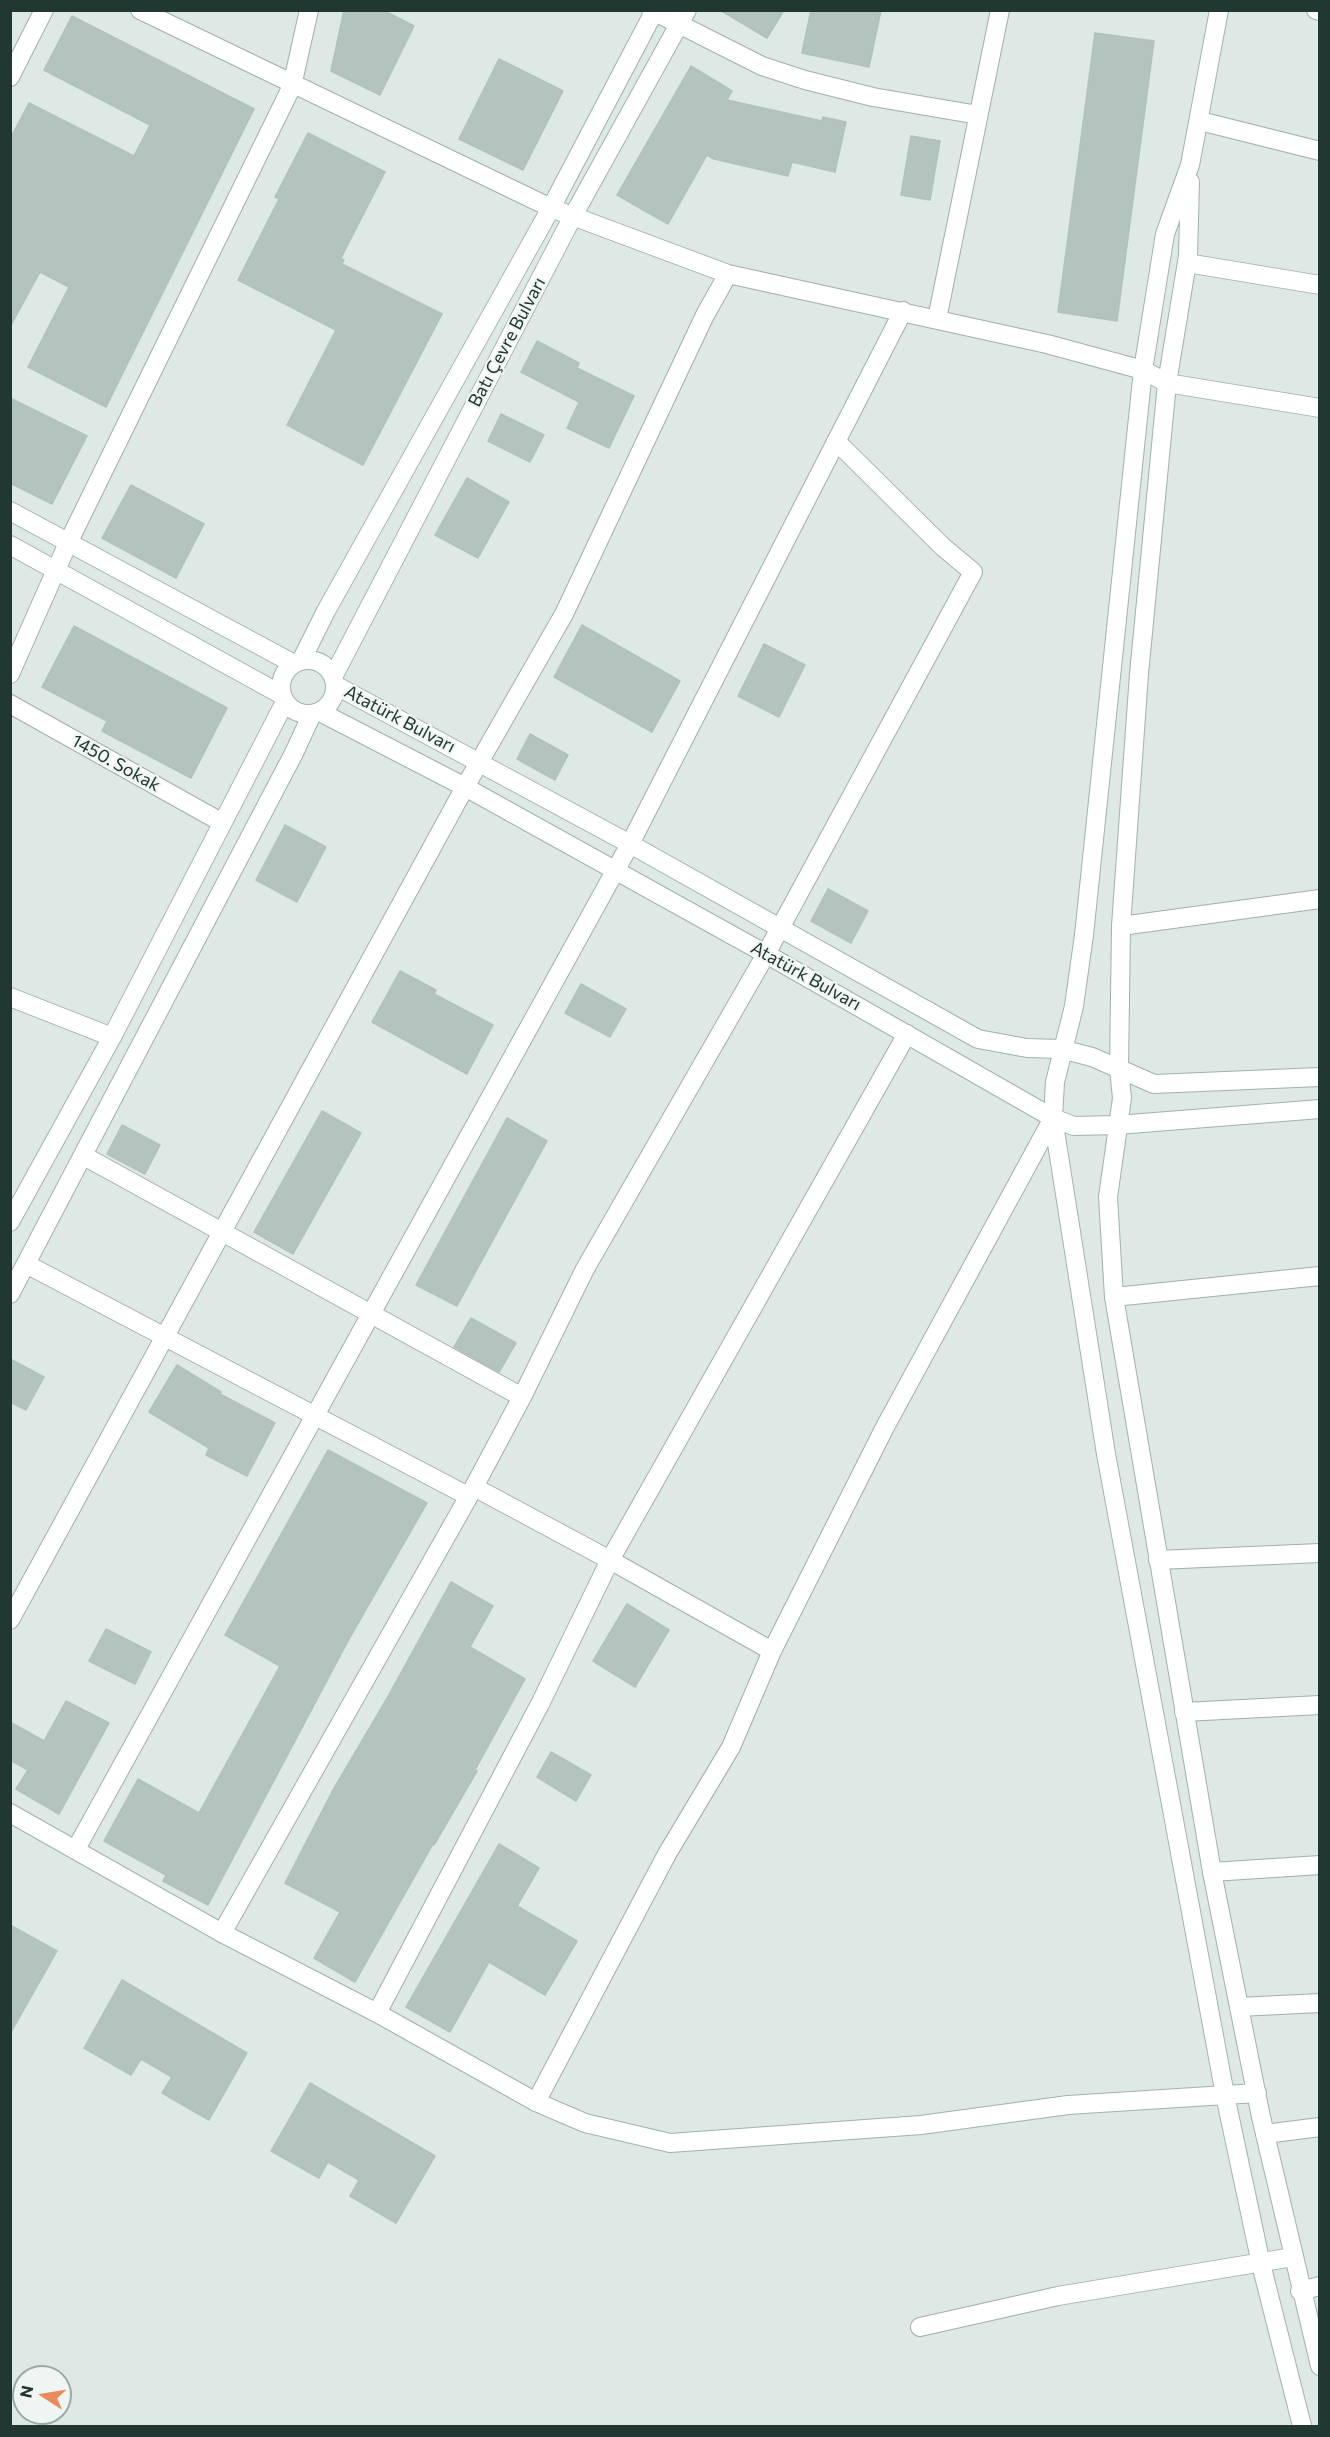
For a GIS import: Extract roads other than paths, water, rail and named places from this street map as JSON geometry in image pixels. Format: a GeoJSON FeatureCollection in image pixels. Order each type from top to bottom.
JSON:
{"type":"FeatureCollection","features":[{"type":"Feature","properties":{"kind":"street"},"geometry":{"type":"LineString","coordinates":[[10,76],[44,10]]}},
{"type":"Feature","properties":{"kind":"street"},"geometry":{"type":"LineString","coordinates":[[140,10],[292,86],[551,208],[728,274],[903,311],[1143,370],[1167,383],[1320,408]]}},
{"type":"Feature","properties":{"kind":"street"},"geometry":{"type":"LineString","coordinates":[[10,674],[58,571],[68,543],[292,86],[309,10]]}},
{"type":"Feature","properties":{"kind":"street"},"geometry":{"type":"LineString","coordinates":[[937,319],[1000,10]]}},
{"type":"Feature","properties":{"kind":"street"},"geometry":{"type":"LineString","coordinates":[[1219,10],[1190,165],[1165,234],[1143,370],[1084,935],[1074,1006],[1061,1049],[1055,1082],[1053,1118],[1106,1454],[1225,2096],[1261,2264],[1302,2427]]}},
{"type":"Feature","properties":{"kind":"street"},"geometry":{"type":"LineString","coordinates":[[653,11],[682,18],[762,66],[805,80],[873,97],[978,115]]}},
{"type":"Feature","properties":{"kind":"street","name":"Batı Çevre Bulvarı"},"geometry":{"type":"LineString","coordinates":[[298,662],[551,208],[653,11]]}},
{"type":"Feature","properties":{"kind":"street","name":"Batı Çevre Bulvarı"},"geometry":{"type":"LineString","coordinates":[[334,681],[573,216],[682,18]]}},
{"type":"Feature","properties":{"kind":"street"},"geometry":{"type":"LineString","coordinates":[[1200,121],[1320,150]]}},
{"type":"Feature","properties":{"kind":"street"},"geometry":{"type":"LineString","coordinates":[[1190,165],[1186,263],[1167,383],[1139,674],[1121,926],[1119,1070],[1122,1098],[1108,1197],[1114,1298],[1212,1872],[1265,2134],[1300,2291],[1320,2366]]}},
{"type":"Feature","properties":{"kind":"street"},"geometry":{"type":"LineString","coordinates":[[1186,263],[1320,285]]}},
{"type":"Feature","properties":{"kind":"street"},"geometry":{"type":"LineString","coordinates":[[10,1620],[465,787],[564,614],[705,315],[728,274]]}},
{"type":"Feature","properties":{"kind":"street"},"geometry":{"type":"LineString","coordinates":[[76,1849],[630,844],[903,311]]}},
{"type":"Feature","properties":{"kind":"street"},"geometry":{"type":"LineString","coordinates":[[222,1933],[471,1492],[522,1397],[585,1269],[766,954],[973,572],[943,547],[836,441]]}},
{"type":"Feature","properties":{"kind":"street"},"geometry":{"type":"LineString","coordinates":[[10,511],[298,662],[317,661],[329,670],[334,681],[332,700],[316,713],[294,753],[10,1294]]}},
{"type":"Feature","properties":{"kind":"street"},"geometry":{"type":"LineString","coordinates":[[10,544],[284,698],[297,712],[316,713]]}},
{"type":"Feature","properties":{"kind":"street"},"geometry":{"type":"LineString","coordinates":[[10,1222],[112,1037],[284,698],[283,678],[298,662]]}},
{"type":"Feature","properties":{"kind":"street","name":"Atatürk Bulvarı"},"geometry":{"type":"LineString","coordinates":[[334,681],[780,927],[978,1040],[1027,1048],[1061,1049],[1092,1057],[1154,1084],[1320,1077]]}},
{"type":"Feature","properties":{"kind":"street","name":"1450. Sokak"},"geometry":{"type":"LineString","coordinates":[[10,704],[221,822]]}},
{"type":"Feature","properties":{"kind":"street","name":"Atatürk Bulvarı"},"geometry":{"type":"LineString","coordinates":[[316,713],[465,787],[766,954],[1053,1118],[1074,1126],[1117,1125],[1320,1109]]}},
{"type":"Feature","properties":{"kind":"street"},"geometry":{"type":"LineString","coordinates":[[1121,926],[1320,899]]}},
{"type":"Feature","properties":{"kind":"street"},"geometry":{"type":"LineString","coordinates":[[10,997],[112,1037]]}},
{"type":"Feature","properties":{"kind":"street"},"geometry":{"type":"LineString","coordinates":[[377,2013],[541,1702],[610,1560],[907,1034]]}},
{"type":"Feature","properties":{"kind":"street"},"geometry":{"type":"LineString","coordinates":[[536,2102],[667,1854],[731,1747],[772,1651],[885,1427],[1053,1118]]}},
{"type":"Feature","properties":{"kind":"street"},"geometry":{"type":"LineString","coordinates":[[84,1156],[223,1231],[371,1316],[522,1397]]}},
{"type":"Feature","properties":{"kind":"street"},"geometry":{"type":"LineString","coordinates":[[26,1264],[315,1416],[610,1560],[772,1651]]}},
{"type":"Feature","properties":{"kind":"street"},"geometry":{"type":"LineString","coordinates":[[1114,1298],[1320,1276]]}},
{"type":"Feature","properties":{"kind":"street"},"geometry":{"type":"LineString","coordinates":[[1158,1560],[1320,1553]]}},
{"type":"Feature","properties":{"kind":"street"},"geometry":{"type":"LineString","coordinates":[[1184,1712],[1320,1704]]}},
{"type":"Feature","properties":{"kind":"street"},"geometry":{"type":"LineString","coordinates":[[10,1813],[222,1933],[377,2013],[536,2102],[585,2123],[670,2143],[921,2126],[1068,2105],[1257,2093]]}},
{"type":"Feature","properties":{"kind":"street"},"geometry":{"type":"LineString","coordinates":[[1212,1872],[1320,1865]]}},
{"type":"Feature","properties":{"kind":"street"},"geometry":{"type":"LineString","coordinates":[[1239,2007],[1320,2003]]}},
{"type":"Feature","properties":{"kind":"street"},"geometry":{"type":"LineString","coordinates":[[1265,2134],[1320,2127]]}},
{"type":"Feature","properties":{"kind":"street"},"geometry":{"type":"LineString","coordinates":[[920,2327],[1058,2296],[1293,2257]]}},
{"type":"Feature","properties":{"kind":"street"},"geometry":{"type":"LineString","coordinates":[[1300,2291],[1320,2286]]}}]}
